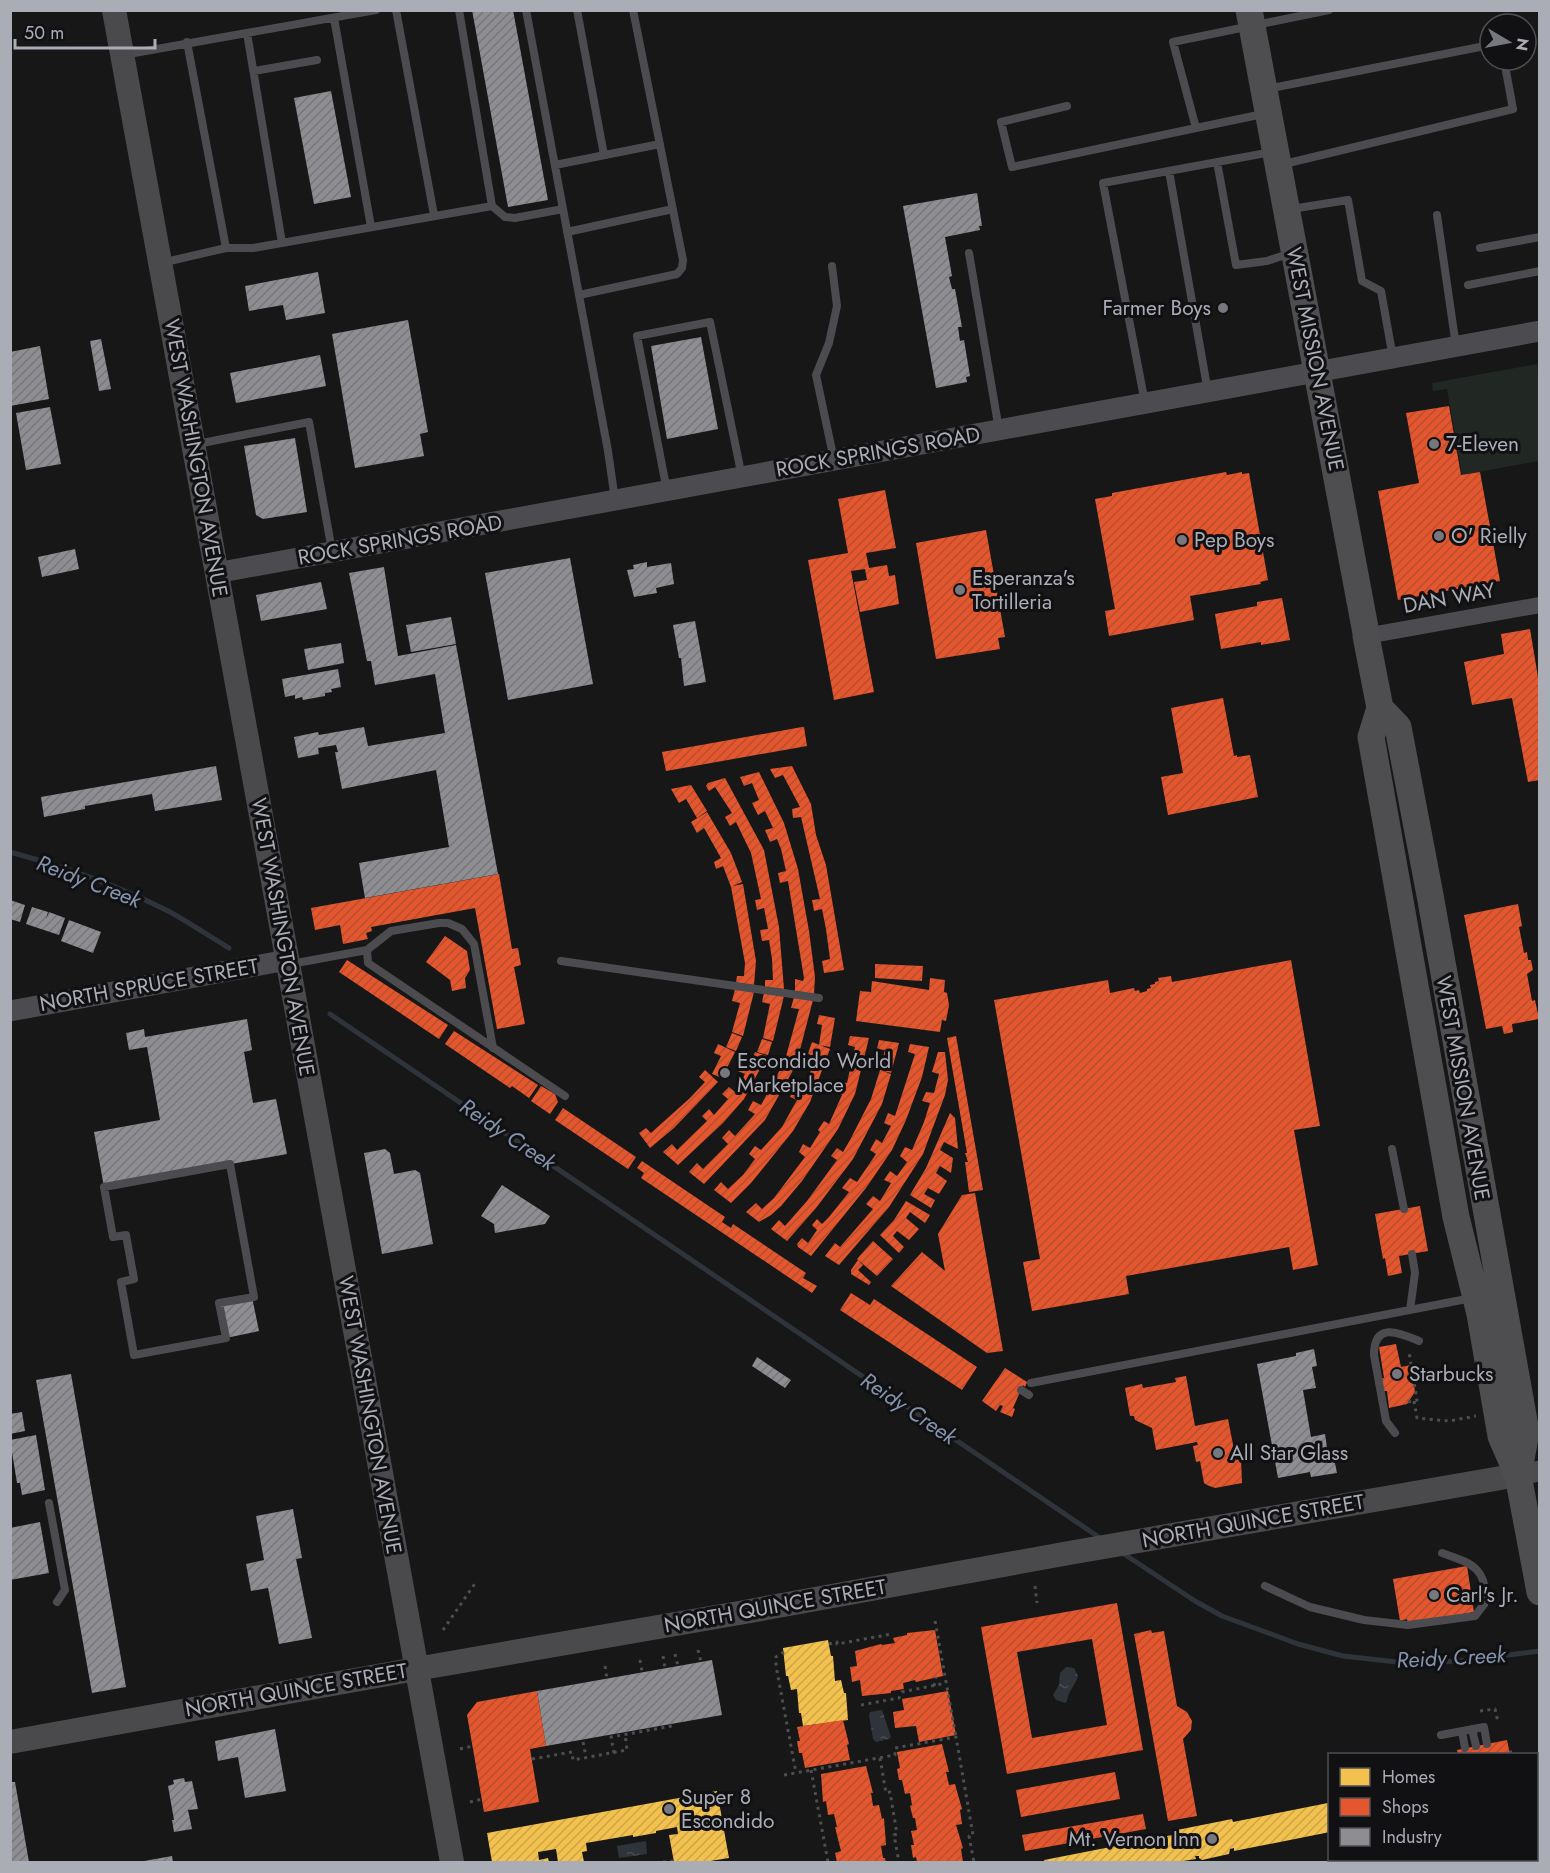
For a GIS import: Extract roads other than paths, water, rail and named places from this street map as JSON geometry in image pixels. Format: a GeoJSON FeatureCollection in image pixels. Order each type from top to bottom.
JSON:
{"type":"FeatureCollection","features":[{"type":"Feature","properties":{"kind":"main road","name":"WEST WASHINGTON AVENUE"},"geometry":{"type":"LineString","coordinates":[[114,10],[452,1863]]}},
{"type":"Feature","properties":{"kind":"main road","name":"WEST MISSION AVENUE"},"geometry":{"type":"LineString","coordinates":[[1250,18],[1380,708],[1371,738],[1456,1217],[1476,1297],[1501,1436],[1529,1473]]}},
{"type":"Feature","properties":{"kind":"main road","name":"WEST MISSION AVENUE"},"geometry":{"type":"LineString","coordinates":[[1380,708],[1398,727],[1430,895],[1526,1432],[1539,1592]]}},
{"type":"Feature","properties":{"kind":"main road","name":"NORTH QUINCE STREET"},"geometry":{"type":"LineString","coordinates":[[10,1742],[1529,1473]]}},
{"type":"Feature","properties":{"kind":"street","name":"ROCK SPRINGS ROAD"},"geometry":{"type":"LineString","coordinates":[[216,573],[1539,331]]}},
{"type":"Feature","properties":{"kind":"street","name":"DAN WAY"},"geometry":{"type":"LineString","coordinates":[[1366,634],[1539,605]]}},
{"type":"Feature","properties":{"kind":"street","name":"NORTH SPRUCE STREET"},"geometry":{"type":"LineString","coordinates":[[10,1011],[287,962]]}},
{"type":"Feature","properties":{"kind":"lane"},"geometry":{"type":"LineString","coordinates":[[122,55],[376,10]]}},
{"type":"Feature","properties":{"kind":"lane"},"geometry":{"type":"LineString","coordinates":[[396,10],[434,215]]}},
{"type":"Feature","properties":{"kind":"lane"},"geometry":{"type":"LineString","coordinates":[[459,10],[492,206],[505,217],[515,218],[562,209]]}},
{"type":"Feature","properties":{"kind":"lane"},"geometry":{"type":"LineString","coordinates":[[526,10],[609,451],[616,500]]}},
{"type":"Feature","properties":{"kind":"lane"},"geometry":{"type":"LineString","coordinates":[[577,10],[604,155]]}},
{"type":"Feature","properties":{"kind":"lane"},"geometry":{"type":"LineString","coordinates":[[579,295],[677,274],[680,272],[683,260],[633,10]]}},
{"type":"Feature","properties":{"kind":"lane"},"geometry":{"type":"LineString","coordinates":[[1196,128],[1173,42],[1250,18],[1329,10]]}},
{"type":"Feature","properties":{"kind":"lane"},"geometry":{"type":"LineString","coordinates":[[334,18],[371,227]]}},
{"type":"Feature","properties":{"kind":"lane"},"geometry":{"type":"LineString","coordinates":[[248,33],[282,243]]}},
{"type":"Feature","properties":{"kind":"lane"},"geometry":{"type":"LineString","coordinates":[[187,42],[226,248]]}},
{"type":"Feature","properties":{"kind":"lane"},"geometry":{"type":"LineString","coordinates":[[1066,106],[1001,122],[1012,167],[1196,128],[1265,101],[1478,48]]}},
{"type":"Feature","properties":{"kind":"lane"},"geometry":{"type":"LineString","coordinates":[[254,71],[317,60]]}},
{"type":"Feature","properties":{"kind":"lane"},"geometry":{"type":"LineString","coordinates":[[1145,404],[1103,183],[1216,162],[1276,159],[1513,109],[1506,72]]}},
{"type":"Feature","properties":{"kind":"lane"},"geometry":{"type":"LineString","coordinates":[[555,165],[660,144]]}},
{"type":"Feature","properties":{"kind":"lane"},"geometry":{"type":"LineString","coordinates":[[1216,162],[1236,266],[1267,261],[1294,252]]}},
{"type":"Feature","properties":{"kind":"lane"},"geometry":{"type":"LineString","coordinates":[[1169,171],[1208,392]]}},
{"type":"Feature","properties":{"kind":"lane"},"geometry":{"type":"LineString","coordinates":[[1286,210],[1348,200],[1362,281],[1381,291],[1393,358]]}},
{"type":"Feature","properties":{"kind":"lane"},"geometry":{"type":"LineString","coordinates":[[161,264],[226,248],[253,248],[492,206]]}},
{"type":"Feature","properties":{"kind":"lane"},"geometry":{"type":"LineString","coordinates":[[567,232],[673,209]]}},
{"type":"Feature","properties":{"kind":"lane"},"geometry":{"type":"LineString","coordinates":[[1437,215],[1456,347]]}},
{"type":"Feature","properties":{"kind":"lane"},"geometry":{"type":"LineString","coordinates":[[1480,248],[1539,237]]}},
{"type":"Feature","properties":{"kind":"lane"},"geometry":{"type":"LineString","coordinates":[[969,253],[999,430]]}},
{"type":"Feature","properties":{"kind":"lane"},"geometry":{"type":"LineString","coordinates":[[832,266],[837,306],[829,343],[816,375],[834,460]]}},
{"type":"Feature","properties":{"kind":"lane"},"geometry":{"type":"LineString","coordinates":[[1468,285],[1539,271]]}},
{"type":"Feature","properties":{"kind":"lane"},"geometry":{"type":"LineString","coordinates":[[667,491],[637,336],[710,322],[742,477]]}},
{"type":"Feature","properties":{"kind":"lane"},"geometry":{"type":"LineString","coordinates":[[193,445],[309,422],[332,552]]}},
{"type":"Feature","properties":{"kind":"lane"},"geometry":{"type":"LineString","coordinates":[[287,962],[367,950],[391,931],[448,923],[462,929],[474,944],[493,1048]]}},
{"type":"Feature","properties":{"kind":"lane"},"geometry":{"type":"LineString","coordinates":[[367,950],[368,963],[565,1096]]}},
{"type":"Feature","properties":{"kind":"lane"},"geometry":{"type":"LineString","coordinates":[[561,961],[819,998]]}},
{"type":"Feature","properties":{"kind":"lane"},"geometry":{"type":"LineString","coordinates":[[1392,1149],[1404,1209]]}},
{"type":"Feature","properties":{"kind":"lane"},"geometry":{"type":"LineString","coordinates":[[230,1164],[254,1297],[219,1303],[226,1338],[134,1355],[121,1282],[134,1279],[126,1235],[113,1237],[104,1187],[230,1164]]}},
{"type":"Feature","properties":{"kind":"lane"},"geometry":{"type":"LineString","coordinates":[[1410,1310],[1415,1273],[1412,1254]]}},
{"type":"Feature","properties":{"kind":"lane"},"geometry":{"type":"LineString","coordinates":[[1031,1383],[1476,1297]]}},
{"type":"Feature","properties":{"kind":"lane"},"geometry":{"type":"LineString","coordinates":[[1395,1433],[1386,1421],[1374,1345],[1378,1337],[1392,1332],[1398,1332],[1419,1341]]}},
{"type":"Feature","properties":{"kind":"lane"},"geometry":{"type":"LineString","coordinates":[[49,1503],[65,1590],[57,1602]]}},
{"type":"Feature","properties":{"kind":"lane"},"geometry":{"type":"LineString","coordinates":[[1265,1586],[1310,1607],[1364,1620],[1408,1625],[1475,1616],[1485,1603],[1486,1595],[1482,1575],[1473,1565],[1442,1553]]}},
{"type":"Feature","properties":{"kind":"lane"},"geometry":{"type":"LineString","coordinates":[[1441,1735],[1484,1727],[1487,1744]]}},
{"type":"Feature","properties":{"kind":"lane"},"geometry":{"type":"LineString","coordinates":[[1472,1729],[1476,1746]]}},
{"type":"Feature","properties":{"kind":"lane"},"geometry":{"type":"LineString","coordinates":[[1462,1731],[1465,1748]]}},
{"type":"Feature","properties":{"kind":"water"},"geometry":{"type":"Polygon","coordinates":[[[1066,1667],[1074,1668],[1078,1676],[1065,1703],[1056,1700],[1053,1695],[1059,1685],[1060,1673],[1066,1667]]]}},
{"type":"Feature","properties":{"kind":"water"},"geometry":{"type":"Polygon","coordinates":[[[882,1710],[891,1737],[876,1742],[873,1739],[869,1715],[870,1712],[882,1710]]]}},
{"type":"Feature","properties":{"kind":"water"},"geometry":{"type":"Polygon","coordinates":[[[646,1841],[647,1854],[619,1858],[617,1846],[646,1841]]]}},
{"type":"Feature","properties":{"kind":"waterway","name":"Reidy Creek"},"geometry":{"type":"LineString","coordinates":[[10,852],[51,864],[131,894],[170,912],[229,948]]}},
{"type":"Feature","properties":{"kind":"waterway","name":"Reidy Creek"},"geometry":{"type":"LineString","coordinates":[[330,1014],[1103,1540]]}},
{"type":"Feature","properties":{"kind":"waterway","name":"Reidy Creek"},"geometry":{"type":"LineString","coordinates":[[1121,1552],[1222,1616],[1298,1644],[1343,1656],[1406,1663],[1459,1661],[1540,1651]]}},
{"type":"Feature","properties":{"kind":"place","name":"Farmer Boys"},"geometry":{"type":"Point","coordinates":[1223,308]}},
{"type":"Feature","properties":{"kind":"place","name":"7-Eleven"},"geometry":{"type":"Point","coordinates":[1434,444]}},
{"type":"Feature","properties":{"kind":"place","name":"O' Rielly"},"geometry":{"type":"Point","coordinates":[1439,536]}},
{"type":"Feature","properties":{"kind":"place","name":"Pep Boys"},"geometry":{"type":"Point","coordinates":[1182,540]}},
{"type":"Feature","properties":{"kind":"place","name":"Esperanza's Tortilleria"},"geometry":{"type":"Point","coordinates":[960,590]}},
{"type":"Feature","properties":{"kind":"place","name":"Escondido World Marketplace"},"geometry":{"type":"Point","coordinates":[725,1073]}},
{"type":"Feature","properties":{"kind":"place","name":"Starbucks"},"geometry":{"type":"Point","coordinates":[1397,1374]}},
{"type":"Feature","properties":{"kind":"place","name":"All Star Glass"},"geometry":{"type":"Point","coordinates":[1218,1453]}},
{"type":"Feature","properties":{"kind":"place","name":"Carl's Jr."},"geometry":{"type":"Point","coordinates":[1434,1595]}},
{"type":"Feature","properties":{"kind":"place","name":"Super 8 Escondido"},"geometry":{"type":"Point","coordinates":[669,1809]}},
{"type":"Feature","properties":{"kind":"place","name":"Mt. Vernon Inn"},"geometry":{"type":"Point","coordinates":[1212,1839]}}]}
